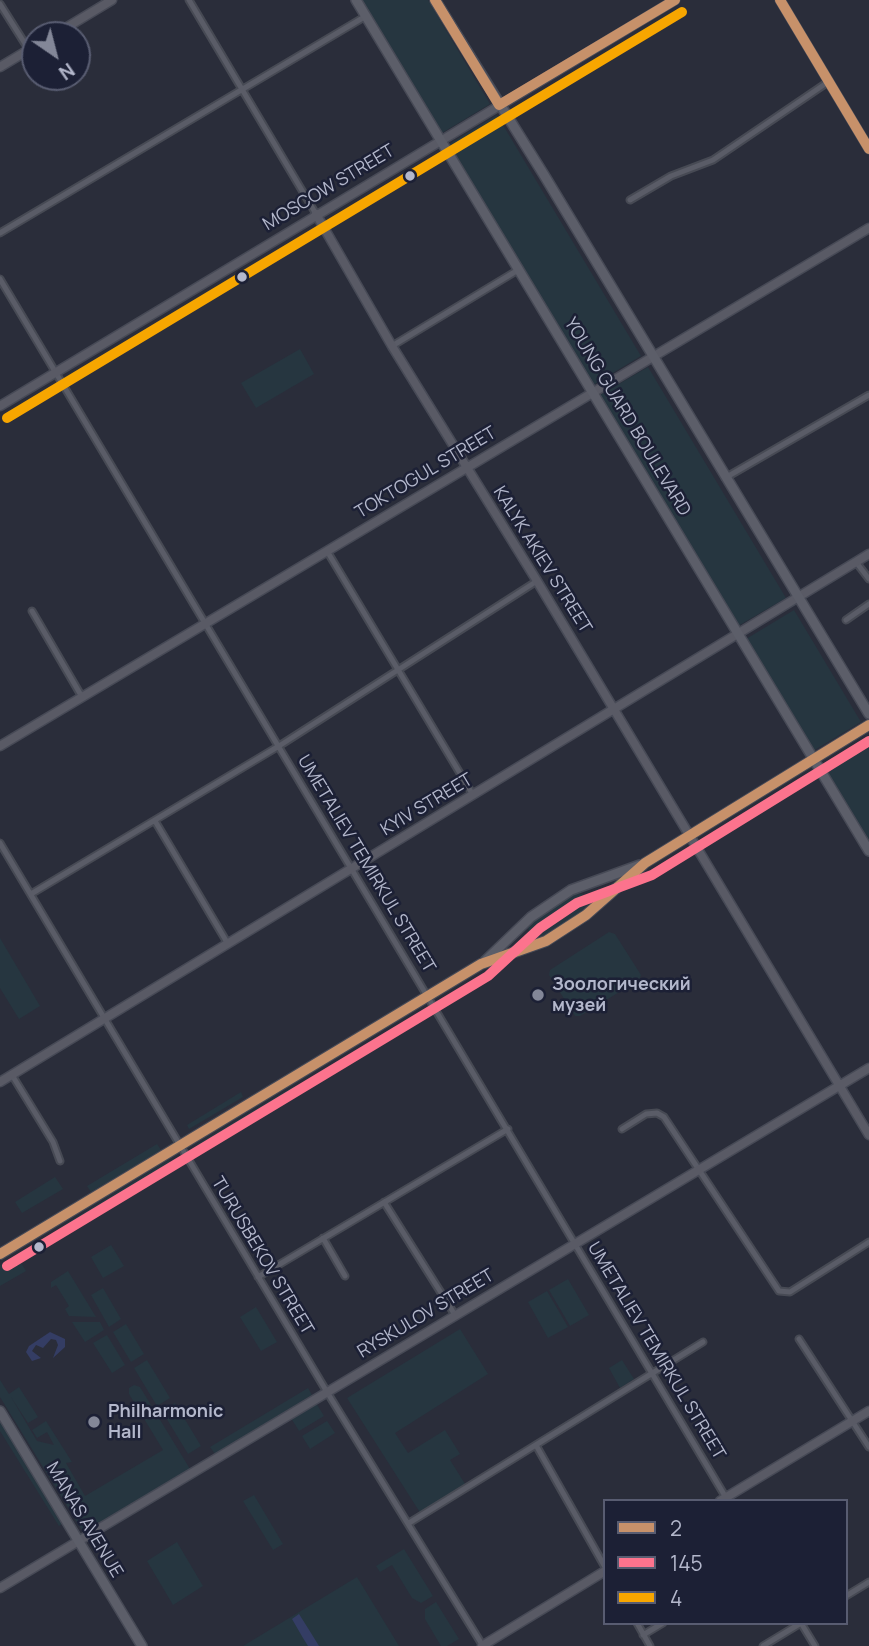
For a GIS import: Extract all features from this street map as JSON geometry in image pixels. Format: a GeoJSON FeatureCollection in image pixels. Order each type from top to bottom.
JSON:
{"type":"FeatureCollection","features":[{"type":"Feature","properties":{"kind":"main road"},"geometry":{"type":"LineString","coordinates":[[78,21],[113,0]]}},
{"type":"Feature","properties":{"kind":"main road","name":"YOUNG GUARD BOULEVARD"},"geometry":{"type":"LineString","coordinates":[[356,0],[869,851]]}},
{"type":"Feature","properties":{"kind":"main road"},"geometry":{"type":"LineString","coordinates":[[435,0],[544,175],[869,714]]}},
{"type":"Feature","properties":{"kind":"main road","name":"MOSCOW STREET"},"geometry":{"type":"LineString","coordinates":[[0,407],[316,214],[675,0]]}},
{"type":"Feature","properties":{"kind":"main road"},"geometry":{"type":"LineString","coordinates":[[779,0],[869,149]]}},
{"type":"Feature","properties":{"kind":"main road"},"geometry":{"type":"LineString","coordinates":[[0,67],[21,55]]}},
{"type":"Feature","properties":{"kind":"main road","name":"KALYK AKIEV STREET"},"geometry":{"type":"LineString","coordinates":[[316,214],[869,1135]]}},
{"type":"Feature","properties":{"kind":"main road","name":"TOKTOGUL STREET"},"geometry":{"type":"LineString","coordinates":[[0,746],[869,228]]}},
{"type":"Feature","properties":{"kind":"main road","name":"KYIV STREET"},"geometry":{"type":"LineString","coordinates":[[0,1082],[869,554]]}},
{"type":"Feature","properties":{"kind":"main road"},"geometry":{"type":"LineString","coordinates":[[481,964],[531,917],[571,891],[645,863],[869,725]]}},
{"type":"Feature","properties":{"kind":"main road"},"geometry":{"type":"LineString","coordinates":[[0,1254],[481,964],[555,935],[601,903],[645,863]]}},
{"type":"Feature","properties":{"kind":"main road","name":"RYSKULOV STREET"},"geometry":{"type":"LineString","coordinates":[[0,1588],[869,1068]]}},
{"type":"Feature","properties":{"kind":"main road"},"geometry":{"type":"LineString","coordinates":[[727,1499],[869,1410]]}},
{"type":"Feature","properties":{"kind":"main road","name":"MANAS AVENUE"},"geometry":{"type":"LineString","coordinates":[[0,1411],[142,1646]]}},
{"type":"Feature","properties":{"kind":"main road"},"geometry":{"type":"LineString","coordinates":[[482,1646],[603,1570]]}},
{"type":"Feature","properties":{"kind":"street","name":"KALYK AKIEV STREET"},"geometry":{"type":"LineString","coordinates":[[189,0],[316,214]]}},
{"type":"Feature","properties":{"kind":"street"},"geometry":{"type":"LineString","coordinates":[[0,4],[21,33]]}},
{"type":"Feature","properties":{"kind":"street"},"geometry":{"type":"LineString","coordinates":[[0,233],[366,16]]}},
{"type":"Feature","properties":{"kind":"street"},"geometry":{"type":"LineString","coordinates":[[630,200],[671,176],[713,160],[828,82]]}},
{"type":"Feature","properties":{"kind":"street"},"geometry":{"type":"LineString","coordinates":[[393,346],[519,269]]}},
{"type":"Feature","properties":{"kind":"street","name":"UMETALIEV TEMIRKUL STREET"},"geometry":{"type":"LineString","coordinates":[[0,279],[654,1374],[724,1499]]}},
{"type":"Feature","properties":{"kind":"street"},"geometry":{"type":"LineString","coordinates":[[725,478],[869,395]]}},
{"type":"Feature","properties":{"kind":"street"},"geometry":{"type":"LineString","coordinates":[[327,551],[473,795]]}},
{"type":"Feature","properties":{"kind":"street"},"geometry":{"type":"LineString","coordinates":[[856,562],[869,579]]}},
{"type":"Feature","properties":{"kind":"street"},"geometry":{"type":"LineString","coordinates":[[31,894],[279,746],[537,581]]}},
{"type":"Feature","properties":{"kind":"street"},"geometry":{"type":"LineString","coordinates":[[846,620],[869,604]]}},
{"type":"Feature","properties":{"kind":"street"},"geometry":{"type":"LineString","coordinates":[[32,611],[82,697]]}},
{"type":"Feature","properties":{"kind":"street"},"geometry":{"type":"LineString","coordinates":[[155,821],[228,944]]}},
{"type":"Feature","properties":{"kind":"street","name":"TURUSBEKOV STREET"},"geometry":{"type":"LineString","coordinates":[[0,843],[327,1392],[482,1646]]}},
{"type":"Feature","properties":{"kind":"street"},"geometry":{"type":"LineString","coordinates":[[12,1075],[53,1142],[60,1161]]}},
{"type":"Feature","properties":{"kind":"street"},"geometry":{"type":"LineString","coordinates":[[622,1129],[646,1114],[657,1113],[664,1117],[779,1291],[790,1292],[869,1242]]}},
{"type":"Feature","properties":{"kind":"street"},"geometry":{"type":"LineString","coordinates":[[258,1277],[508,1129]]}},
{"type":"Feature","properties":{"kind":"street"},"geometry":{"type":"LineString","coordinates":[[384,1202],[455,1315]]}},
{"type":"Feature","properties":{"kind":"street"},"geometry":{"type":"LineString","coordinates":[[323,1238],[345,1276]]}},
{"type":"Feature","properties":{"kind":"street"},"geometry":{"type":"LineString","coordinates":[[799,1339],[869,1447]]}},
{"type":"Feature","properties":{"kind":"street"},"geometry":{"type":"LineString","coordinates":[[409,1523],[537,1447],[703,1342]]}},
{"type":"Feature","properties":{"kind":"street"},"geometry":{"type":"LineString","coordinates":[[537,1447],[603,1565]]}},
{"type":"Feature","properties":{"kind":"street"},"geometry":{"type":"LineString","coordinates":[[848,1595],[869,1582]]}},
{"type":"Feature","properties":{"kind":"street"},"geometry":{"type":"LineString","coordinates":[[638,1625],[650,1646]]}},
{"type":"Feature","properties":{"kind":"street"},"geometry":{"type":"LineString","coordinates":[[643,1635],[660,1625]]}},
{"type":"Feature","properties":{"kind":"street"},"geometry":{"type":"LineString","coordinates":[[763,1646],[798,1625]]}},
{"type":"Feature","properties":{"kind":"street"},"geometry":{"type":"LineString","coordinates":[[802,1625],[815,1646]]}},
{"type":"Feature","properties":{"kind":"shaded area"},"geometry":{"type":"Polygon","coordinates":[[[362,0],[428,0],[490,104],[442,133],[362,0]]]}},
{"type":"Feature","properties":{"kind":"shaded area"},"geometry":{"type":"Polygon","coordinates":[[[497,115],[641,356],[593,385],[449,144],[497,115]]]}},
{"type":"Feature","properties":{"kind":"shaded area"},"geometry":{"type":"Polygon","coordinates":[[[300,349],[314,374],[256,408],[241,383],[300,349]]]}},
{"type":"Feature","properties":{"kind":"shaded area"},"geometry":{"type":"Polygon","coordinates":[[[648,367],[786,598],[738,626],[600,395],[648,367]]]}},
{"type":"Feature","properties":{"kind":"shaded area"},"geometry":{"type":"Polygon","coordinates":[[[794,610],[861,722],[813,751],[746,639],[794,610]]]}},
{"type":"Feature","properties":{"kind":"shaded area"},"geometry":{"type":"Polygon","coordinates":[[[869,738],[869,844],[822,766],[869,738]]]}},
{"type":"Feature","properties":{"kind":"shaded area"},"geometry":{"type":"Polygon","coordinates":[[[576,892],[589,897],[587,910],[544,937],[532,937],[528,928],[531,922],[576,892]]]}},
{"type":"Feature","properties":{"kind":"shaded area"},"geometry":{"type":"Polygon","coordinates":[[[609,932],[615,934],[641,975],[639,980],[580,1016],[575,1016],[549,975],[550,970],[609,932]]]}},
{"type":"Feature","properties":{"kind":"shaded area"},"geometry":{"type":"Polygon","coordinates":[[[0,938],[40,1006],[19,1019],[0,988],[0,938]]]}},
{"type":"Feature","properties":{"kind":"shaded area"},"geometry":{"type":"Polygon","coordinates":[[[294,1086],[297,1090],[200,1149],[197,1144],[294,1086]]]}},
{"type":"Feature","properties":{"kind":"shaded area"},"geometry":{"type":"Polygon","coordinates":[[[241,1092],[243,1097],[189,1129],[187,1125],[241,1092]]]}},
{"type":"Feature","properties":{"kind":"shaded area"},"geometry":{"type":"Polygon","coordinates":[[[157,1144],[161,1150],[91,1192],[87,1186],[157,1144]]]}},
{"type":"Feature","properties":{"kind":"shaded area"},"geometry":{"type":"Polygon","coordinates":[[[169,1160],[172,1165],[62,1233],[59,1228],[169,1160]]]}},
{"type":"Feature","properties":{"kind":"shaded area"},"geometry":{"type":"Polygon","coordinates":[[[55,1177],[63,1189],[22,1213],[15,1202],[55,1177]]]}},
{"type":"Feature","properties":{"kind":"shaded area"},"geometry":{"type":"Polygon","coordinates":[[[111,1245],[124,1266],[103,1278],[91,1257],[111,1245]]]}},
{"type":"Feature","properties":{"kind":"shaded area"},"geometry":{"type":"Polygon","coordinates":[[[17,1256],[26,1271],[0,1286],[0,1265],[17,1256]]]}},
{"type":"Feature","properties":{"kind":"shaded area"},"geometry":{"type":"Polygon","coordinates":[[[68,1271],[96,1317],[69,1316],[65,1309],[69,1306],[56,1285],[51,1288],[51,1282],[68,1271]]]}},
{"type":"Feature","properties":{"kind":"shaded area"},"geometry":{"type":"Polygon","coordinates":[[[568,1279],[589,1315],[570,1326],[549,1290],[568,1279]]]}},
{"type":"Feature","properties":{"kind":"shaded area"},"geometry":{"type":"Polygon","coordinates":[[[103,1288],[121,1319],[109,1327],[91,1295],[103,1288]]]}},
{"type":"Feature","properties":{"kind":"shaded area"},"geometry":{"type":"Polygon","coordinates":[[[547,1291],[568,1327],[548,1338],[528,1302],[547,1291]]]}},
{"type":"Feature","properties":{"kind":"shaded area"},"geometry":{"type":"Polygon","coordinates":[[[256,1307],[277,1342],[261,1351],[240,1317],[256,1307]]]}},
{"type":"Feature","properties":{"kind":"shaded area"},"geometry":{"type":"Polygon","coordinates":[[[72,1322],[100,1322],[104,1330],[85,1342],[72,1322]]]}},
{"type":"Feature","properties":{"kind":"shaded area"},"geometry":{"type":"Polygon","coordinates":[[[126,1324],[144,1354],[131,1362],[113,1332],[126,1324]]]}},
{"type":"Feature","properties":{"kind":"shaded area"},"geometry":{"type":"Polygon","coordinates":[[[460,1329],[488,1374],[395,1433],[408,1453],[445,1430],[460,1454],[450,1460],[467,1487],[421,1514],[347,1398],[460,1329]]]}},
{"type":"Feature","properties":{"kind":"shaded area"},"geometry":{"type":"Polygon","coordinates":[[[107,1335],[125,1365],[112,1373],[93,1343],[107,1335]]]}},
{"type":"Feature","properties":{"kind":"shaded area"},"geometry":{"type":"Polygon","coordinates":[[[147,1360],[170,1398],[157,1406],[134,1368],[147,1360]]]}},
{"type":"Feature","properties":{"kind":"shaded area"},"geometry":{"type":"Polygon","coordinates":[[[622,1360],[634,1379],[620,1388],[609,1368],[622,1360]]]}},
{"type":"Feature","properties":{"kind":"shaded area"},"geometry":{"type":"Polygon","coordinates":[[[0,1380],[9,1394],[19,1387],[38,1417],[28,1423],[11,1397],[37,1441],[54,1445],[47,1432],[37,1438],[32,1430],[46,1421],[72,1462],[66,1463],[85,1496],[163,1450],[129,1394],[129,1388],[134,1385],[140,1387],[190,1469],[83,1532],[0,1397],[0,1380]]]}},
{"type":"Feature","properties":{"kind":"shaded area"},"geometry":{"type":"Polygon","coordinates":[[[308,1388],[312,1395],[215,1454],[210,1447],[308,1388]]]}},
{"type":"Feature","properties":{"kind":"shaded area"},"geometry":{"type":"Polygon","coordinates":[[[175,1403],[201,1446],[188,1454],[162,1411],[175,1403]]]}},
{"type":"Feature","properties":{"kind":"shaded area"},"geometry":{"type":"Polygon","coordinates":[[[316,1403],[324,1416],[299,1431],[291,1418],[316,1403]]]}},
{"type":"Feature","properties":{"kind":"shaded area"},"geometry":{"type":"Polygon","coordinates":[[[0,1421],[63,1523],[59,1526],[0,1431],[0,1421]]]}},
{"type":"Feature","properties":{"kind":"shaded area"},"geometry":{"type":"Polygon","coordinates":[[[327,1421],[335,1433],[310,1449],[302,1436],[327,1421]]]}},
{"type":"Feature","properties":{"kind":"shaded area"},"geometry":{"type":"Polygon","coordinates":[[[254,1495],[283,1544],[273,1550],[243,1501],[254,1495]]]}},
{"type":"Feature","properties":{"kind":"shaded area"},"geometry":{"type":"Polygon","coordinates":[[[177,1542],[203,1586],[173,1605],[147,1561],[177,1542]]]}},
{"type":"Feature","properties":{"kind":"shaded area"},"geometry":{"type":"Polygon","coordinates":[[[404,1549],[433,1596],[421,1603],[412,1598],[392,1565],[380,1572],[376,1566],[404,1549]]]}},
{"type":"Feature","properties":{"kind":"shaded area"},"geometry":{"type":"Polygon","coordinates":[[[357,1577],[399,1646],[243,1646],[357,1577]]]}},
{"type":"Feature","properties":{"kind":"shaded area"},"geometry":{"type":"Polygon","coordinates":[[[436,1602],[459,1639],[447,1646],[441,1646],[425,1619],[425,1609],[436,1602]]]}},
{"type":"Feature","properties":{"kind":"water"},"geometry":{"type":"Polygon","coordinates":[[[50,1332],[65,1339],[65,1347],[53,1358],[58,1345],[56,1340],[51,1339],[43,1348],[36,1345],[32,1351],[41,1358],[32,1361],[26,1352],[29,1346],[50,1332]]]}},
{"type":"Feature","properties":{"kind":"water"},"geometry":{"type":"Polygon","coordinates":[[[299,1614],[319,1646],[308,1646],[303,1638],[292,1619],[299,1614]]]}},
{"type":"Feature","properties":{"kind":"transit line","name":"2"},"geometry":{"type":"LineString","coordinates":[[435,0],[499,105],[675,0]]}},
{"type":"Feature","properties":{"kind":"transit line","name":"2"},"geometry":{"type":"LineString","coordinates":[[780,0],[869,149]]}},
{"type":"Feature","properties":{"kind":"transit line","name":"4"},"geometry":{"type":"LineString","coordinates":[[7,418],[682,12]]}},
{"type":"Feature","properties":{"kind":"transit line","name":"2"},"geometry":{"type":"LineString","coordinates":[[0,1254],[481,964],[546,941],[586,915],[645,863],[869,725]]}},
{"type":"Feature","properties":{"kind":"transit line","name":"145"},"geometry":{"type":"LineString","coordinates":[[7,1266],[488,976],[540,928],[577,903],[652,875],[869,741]]}},
{"type":"Feature","properties":{"kind":"place","name":"Зоологический музей"},"geometry":{"type":"Point","coordinates":[538,995]}},
{"type":"Feature","properties":{"kind":"place","name":"Philharmonic Hall"},"geometry":{"type":"Point","coordinates":[94,1422]}}]}
